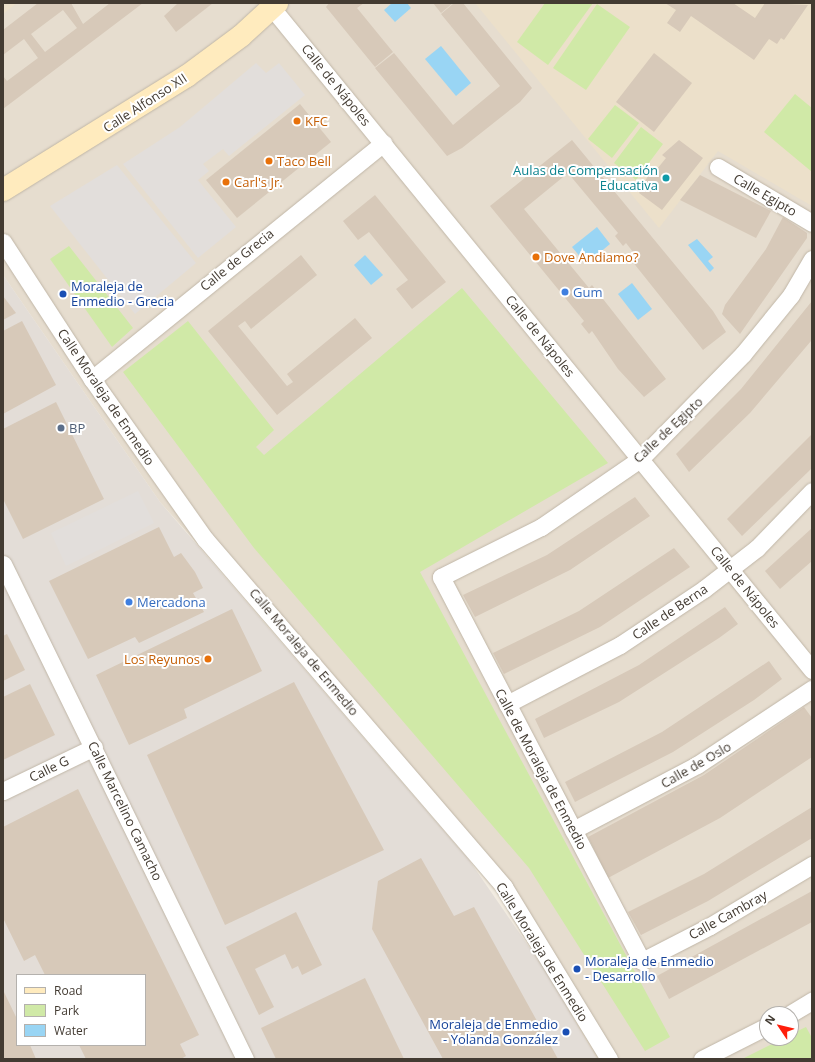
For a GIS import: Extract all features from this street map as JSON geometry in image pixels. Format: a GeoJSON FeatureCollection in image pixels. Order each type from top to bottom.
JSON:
{"type":"FeatureCollection","features":[{"type":"Feature","properties":{"kind":"street","name":"Calle de Nápoles"},"geometry":{"type":"LineString","coordinates":[[272,4],[383,143],[812,670]]}},
{"type":"Feature","properties":{"kind":"street","name":"Calle Alfonso XII"},"geometry":{"type":"LineString","coordinates":[[3,190],[187,76],[272,4]]}},
{"type":"Feature","properties":{"kind":"street","name":"Calle de Grecia"},"geometry":{"type":"LineString","coordinates":[[92,379],[383,143]]}},
{"type":"Feature","properties":{"kind":"street","name":"Calle Egipto"},"geometry":{"type":"LineString","coordinates":[[718,167],[812,223]]}},
{"type":"Feature","properties":{"kind":"street","name":"Calle Moraleja de Enmedio"},"geometry":{"type":"LineString","coordinates":[[3,242],[92,379],[205,539],[504,887],[609,1059]]}},
{"type":"Feature","properties":{"kind":"street","name":"Calle de Egipto"},"geometry":{"type":"LineString","coordinates":[[440,577],[541,527],[640,459],[743,354],[791,295],[812,259]]}},
{"type":"Feature","properties":{"kind":"street","name":"Calle de Berna"},"geometry":{"type":"LineString","coordinates":[[507,704],[620,646],[731,569],[812,491]]}},
{"type":"Feature","properties":{"kind":"street","name":"Calle Marcelino Camacho"},"geometry":{"type":"LineString","coordinates":[[3,564],[94,747],[245,1059]]}},
{"type":"Feature","properties":{"kind":"street","name":"Calle de Moraleja de Enmedio"},"geometry":{"type":"LineString","coordinates":[[440,577],[642,961]]}},
{"type":"Feature","properties":{"kind":"street","name":"Calle de Oslo"},"geometry":{"type":"LineString","coordinates":[[573,830],[697,765],[812,689]]}},
{"type":"Feature","properties":{"kind":"street","name":"Calle G"},"geometry":{"type":"LineString","coordinates":[[3,791],[94,747]]}},
{"type":"Feature","properties":{"kind":"street","name":"Calle Cambray"},"geometry":{"type":"LineString","coordinates":[[642,961],[710,926],[812,865]]}},
{"type":"Feature","properties":{"kind":"street"},"geometry":{"type":"LineString","coordinates":[[799,1011],[810,1008]]}},
{"type":"Feature","properties":{"kind":"street"},"geometry":{"type":"LineString","coordinates":[[702,1059],[759,1030]]}},
{"type":"Feature","properties":{"kind":"shaded area"},"geometry":{"type":"Polygon","coordinates":[[[3,3],[812,3],[812,1059],[595,1059],[490,871],[160,502],[3,275],[3,3]]]}},
{"type":"Feature","properties":{"kind":"shaded area"},"geometry":{"type":"Polygon","coordinates":[[[3,3],[17,3],[3,14],[3,3]]]}},
{"type":"Feature","properties":{"kind":"shaded area"},"geometry":{"type":"Polygon","coordinates":[[[475,3],[812,3],[812,206],[718,151],[659,228],[475,3]]]}},
{"type":"Feature","properties":{"kind":"shaded area"},"geometry":{"type":"Polygon","coordinates":[[[256,63],[266,73],[279,63],[305,95],[229,156],[223,149],[203,164],[209,171],[198,180],[236,227],[198,258],[123,164],[180,127],[256,63]]]}},
{"type":"Feature","properties":{"kind":"shaded area"},"geometry":{"type":"Polygon","coordinates":[[[117,165],[196,263],[135,314],[50,206],[117,165]]]}},
{"type":"Feature","properties":{"kind":"shaded area"},"geometry":{"type":"Polygon","coordinates":[[[3,275],[160,502],[469,860],[547,973],[597,1059],[3,1059],[3,275]]]}},
{"type":"Feature","properties":{"kind":"shaded area"},"geometry":{"type":"Polygon","coordinates":[[[138,491],[154,523],[66,566],[51,533],[138,491]]]}},
{"type":"Feature","properties":{"kind":"green space"},"geometry":{"type":"Polygon","coordinates":[[[545,3],[593,3],[548,65],[517,42],[545,3]]]}},
{"type":"Feature","properties":{"kind":"green space"},"geometry":{"type":"Polygon","coordinates":[[[597,4],[630,27],[586,90],[553,68],[597,4]]]}},
{"type":"Feature","properties":{"kind":"green space"},"geometry":{"type":"Polygon","coordinates":[[[795,94],[812,108],[812,172],[764,132],[795,94]]]}},
{"type":"Feature","properties":{"kind":"green space"},"geometry":{"type":"Polygon","coordinates":[[[615,105],[639,123],[612,158],[588,139],[615,105]]]}},
{"type":"Feature","properties":{"kind":"green space"},"geometry":{"type":"Polygon","coordinates":[[[641,127],[663,144],[636,180],[614,163],[641,127]]]}},
{"type":"Feature","properties":{"kind":"green space"},"geometry":{"type":"Polygon","coordinates":[[[69,246],[133,328],[112,347],[50,259],[69,246]]]}},
{"type":"Feature","properties":{"kind":"green space"},"geometry":{"type":"Polygon","coordinates":[[[462,288],[608,463],[420,572],[670,1037],[645,1051],[529,868],[254,548],[123,372],[188,321],[274,430],[256,447],[264,455],[462,288]]]}},
{"type":"Feature","properties":{"kind":"green space"},"geometry":{"type":"Polygon","coordinates":[[[806,1027],[812,1038],[812,1059],[742,1059],[768,1046],[799,1046],[799,1030],[806,1027]]]}},
{"type":"Feature","properties":{"kind":"water"},"geometry":{"type":"Polygon","coordinates":[[[392,3],[407,3],[411,8],[395,22],[384,10],[392,3]]]}},
{"type":"Feature","properties":{"kind":"water"},"geometry":{"type":"Polygon","coordinates":[[[441,46],[471,83],[456,96],[425,59],[441,46]]]}},
{"type":"Feature","properties":{"kind":"water"},"geometry":{"type":"Polygon","coordinates":[[[597,227],[610,244],[586,264],[572,247],[597,227]]]}},
{"type":"Feature","properties":{"kind":"water"},"geometry":{"type":"Polygon","coordinates":[[[697,239],[713,257],[708,261],[714,268],[710,272],[688,245],[697,239]]]}},
{"type":"Feature","properties":{"kind":"water"},"geometry":{"type":"Polygon","coordinates":[[[365,255],[383,275],[371,285],[354,265],[365,255]]]}},
{"type":"Feature","properties":{"kind":"water"},"geometry":{"type":"Polygon","coordinates":[[[632,283],[652,309],[638,320],[618,294],[632,283]]]}},
{"type":"Feature","properties":{"kind":"building"},"geometry":{"type":"Polygon","coordinates":[[[38,3],[71,3],[83,24],[110,3],[143,3],[3,109],[3,76],[7,81],[38,58],[24,39],[3,55],[3,30],[38,3]],[[63,10],[31,34],[45,52],[77,28],[63,10]]]}},
{"type":"Feature","properties":{"kind":"building"},"geometry":{"type":"Polygon","coordinates":[[[178,3],[213,3],[176,32],[164,16],[178,3]]]}},
{"type":"Feature","properties":{"kind":"building"},"geometry":{"type":"Polygon","coordinates":[[[329,3],[364,3],[357,8],[393,52],[375,67],[326,7],[329,3]]]}},
{"type":"Feature","properties":{"kind":"building"},"geometry":{"type":"Polygon","coordinates":[[[433,3],[453,3],[441,13],[433,3]]]}},
{"type":"Feature","properties":{"kind":"building"},"geometry":{"type":"Polygon","coordinates":[[[454,3],[463,3],[532,88],[520,102],[462,148],[447,156],[375,68],[394,53],[453,125],[500,86],[441,14],[454,3]]]}},
{"type":"Feature","properties":{"kind":"building"},"geometry":{"type":"Polygon","coordinates":[[[665,3],[733,3],[755,18],[765,3],[808,5],[784,40],[781,38],[777,44],[769,39],[754,60],[691,16],[680,32],[667,23],[676,10],[665,3]]]}},
{"type":"Feature","properties":{"kind":"building"},"geometry":{"type":"Polygon","coordinates":[[[654,53],[692,83],[654,132],[616,102],[654,53]]]}},
{"type":"Feature","properties":{"kind":"building","name":"Taco Bell"},"geometry":{"type":"Polygon","coordinates":[[[300,104],[331,142],[237,218],[206,180],[300,104]]]}},
{"type":"Feature","properties":{"kind":"building"},"geometry":{"type":"Polygon","coordinates":[[[572,140],[713,311],[726,332],[703,350],[628,256],[633,252],[626,243],[623,246],[615,236],[618,233],[568,173],[524,209],[589,288],[592,285],[666,379],[644,397],[618,369],[592,331],[589,334],[581,324],[584,321],[490,206],[572,140]]]}},
{"type":"Feature","properties":{"kind":"building","name":"Aulas de Compensación Educativa"},"geometry":{"type":"Polygon","coordinates":[[[679,140],[703,158],[662,210],[639,193],[650,172],[653,174],[666,158],[662,155],[679,140]]]}},
{"type":"Feature","properties":{"kind":"building"},"geometry":{"type":"Polygon","coordinates":[[[700,175],[771,211],[756,238],[680,200],[700,175]]]}},
{"type":"Feature","properties":{"kind":"building"},"geometry":{"type":"Polygon","coordinates":[[[375,195],[446,282],[412,309],[396,289],[408,280],[369,232],[358,240],[343,221],[375,195]]]}},
{"type":"Feature","properties":{"kind":"building"},"geometry":{"type":"Polygon","coordinates":[[[783,217],[807,233],[807,238],[740,334],[722,314],[725,305],[766,249],[783,217]]]}},
{"type":"Feature","properties":{"kind":"building"},"geometry":{"type":"Polygon","coordinates":[[[301,255],[317,275],[251,329],[245,321],[238,326],[287,386],[293,382],[287,374],[355,318],[372,338],[277,415],[208,331],[301,255]]]}},
{"type":"Feature","properties":{"kind":"building"},"geometry":{"type":"Polygon","coordinates":[[[3,296],[16,313],[3,320],[3,296]]]}},
{"type":"Feature","properties":{"kind":"building"},"geometry":{"type":"Polygon","coordinates":[[[812,301],[811,341],[750,413],[689,472],[676,454],[741,389],[812,301]]]}},
{"type":"Feature","properties":{"kind":"building"},"geometry":{"type":"Polygon","coordinates":[[[22,321],[56,385],[3,414],[3,331],[22,321]]]}},
{"type":"Feature","properties":{"kind":"building"},"geometry":{"type":"Polygon","coordinates":[[[56,402],[104,499],[23,539],[3,499],[3,429],[56,402]]]}},
{"type":"Feature","properties":{"kind":"building"},"geometry":{"type":"Polygon","coordinates":[[[812,434],[812,468],[742,536],[727,519],[812,434]]]}},
{"type":"Feature","properties":{"kind":"building"},"geometry":{"type":"Polygon","coordinates":[[[635,497],[650,516],[570,570],[475,617],[463,595],[547,555],[635,497]]]}},
{"type":"Feature","properties":{"kind":"building","name":"Mercadona"},"geometry":{"type":"Polygon","coordinates":[[[159,527],[174,557],[181,553],[195,572],[203,588],[193,593],[204,612],[139,643],[135,637],[88,659],[49,581],[159,527]]]}},
{"type":"Feature","properties":{"kind":"building"},"geometry":{"type":"Polygon","coordinates":[[[812,528],[812,561],[780,589],[765,571],[812,528]]]}},
{"type":"Feature","properties":{"kind":"building"},"geometry":{"type":"Polygon","coordinates":[[[674,548],[690,567],[600,627],[504,674],[493,653],[579,611],[674,548]]]}},
{"type":"Feature","properties":{"kind":"building"},"geometry":{"type":"Polygon","coordinates":[[[725,607],[738,624],[719,638],[619,702],[544,738],[535,719],[639,665],[725,607]]]}},
{"type":"Feature","properties":{"kind":"building"},"geometry":{"type":"Polygon","coordinates":[[[232,609],[262,671],[184,709],[187,718],[129,745],[96,675],[232,609]]]}},
{"type":"Feature","properties":{"kind":"building"},"geometry":{"type":"Polygon","coordinates":[[[7,634],[25,670],[3,681],[3,636],[7,634]]]}},
{"type":"Feature","properties":{"kind":"building"},"geometry":{"type":"Polygon","coordinates":[[[769,661],[782,679],[754,700],[673,752],[575,802],[565,782],[662,732],[769,661]]]}},
{"type":"Feature","properties":{"kind":"building"},"geometry":{"type":"Polygon","coordinates":[[[294,682],[384,850],[225,925],[147,755],[294,682]]]}},
{"type":"Feature","properties":{"kind":"building"},"geometry":{"type":"Polygon","coordinates":[[[30,684],[55,735],[3,760],[3,697],[30,684]]]}},
{"type":"Feature","properties":{"kind":"building"},"geometry":{"type":"Polygon","coordinates":[[[804,707],[812,718],[812,757],[720,818],[608,878],[588,837],[704,775],[804,707]]]}},
{"type":"Feature","properties":{"kind":"building"},"geometry":{"type":"Polygon","coordinates":[[[78,789],[199,1035],[180,1044],[186,1056],[181,1059],[86,1059],[80,1046],[146,1046],[146,974],[44,974],[35,955],[24,961],[3,918],[3,827],[78,789]]]}},
{"type":"Feature","properties":{"kind":"building"},"geometry":{"type":"Polygon","coordinates":[[[812,807],[812,838],[708,901],[641,935],[628,912],[704,874],[812,807]]]}},
{"type":"Feature","properties":{"kind":"building"},"geometry":{"type":"Polygon","coordinates":[[[421,858],[454,916],[474,907],[558,1059],[443,1059],[372,929],[378,881],[421,858]]]}},
{"type":"Feature","properties":{"kind":"building"},"geometry":{"type":"Polygon","coordinates":[[[812,891],[812,922],[669,999],[657,976],[812,891]]]}},
{"type":"Feature","properties":{"kind":"building"},"geometry":{"type":"Polygon","coordinates":[[[296,912],[322,965],[302,975],[298,966],[292,969],[285,954],[255,969],[274,1007],[259,1015],[226,947],[296,912]]]}},
{"type":"Feature","properties":{"kind":"building"},"geometry":{"type":"Polygon","coordinates":[[[365,978],[404,1059],[276,1059],[261,1028],[365,978]]]}},
{"type":"Feature","properties":{"kind":"building"},"geometry":{"type":"Polygon","coordinates":[[[3,990],[16,1017],[16,1046],[30,1046],[36,1059],[3,1059],[3,990]]]}},
{"type":"Feature","properties":{"kind":"place","name":"KFC"},"geometry":{"type":"Point","coordinates":[297,121]}},
{"type":"Feature","properties":{"kind":"place","name":"Taco Bell"},"geometry":{"type":"Point","coordinates":[269,161]}},
{"type":"Feature","properties":{"kind":"place","name":"Aulas de Compensación Educativa"},"geometry":{"type":"Point","coordinates":[666,178]}},
{"type":"Feature","properties":{"kind":"place","name":"Carl's Jr."},"geometry":{"type":"Point","coordinates":[226,182]}},
{"type":"Feature","properties":{"kind":"place","name":"Dove Andiamo?"},"geometry":{"type":"Point","coordinates":[536,257]}},
{"type":"Feature","properties":{"kind":"place","name":"Gum"},"geometry":{"type":"Point","coordinates":[565,292]}},
{"type":"Feature","properties":{"kind":"place","name":"Moraleja de Enmedio - Grecia"},"geometry":{"type":"Point","coordinates":[63,294]}},
{"type":"Feature","properties":{"kind":"place","name":"BP"},"geometry":{"type":"Point","coordinates":[61,428]}},
{"type":"Feature","properties":{"kind":"place","name":"Mercadona"},"geometry":{"type":"Point","coordinates":[129,602]}},
{"type":"Feature","properties":{"kind":"place","name":"Los Reyunos"},"geometry":{"type":"Point","coordinates":[208,659]}},
{"type":"Feature","properties":{"kind":"place","name":"Moraleja de Enmedio - Desarrollo"},"geometry":{"type":"Point","coordinates":[577,969]}},
{"type":"Feature","properties":{"kind":"place","name":"Moraleja de Enmedio - Yolanda González"},"geometry":{"type":"Point","coordinates":[566,1032]}}]}
